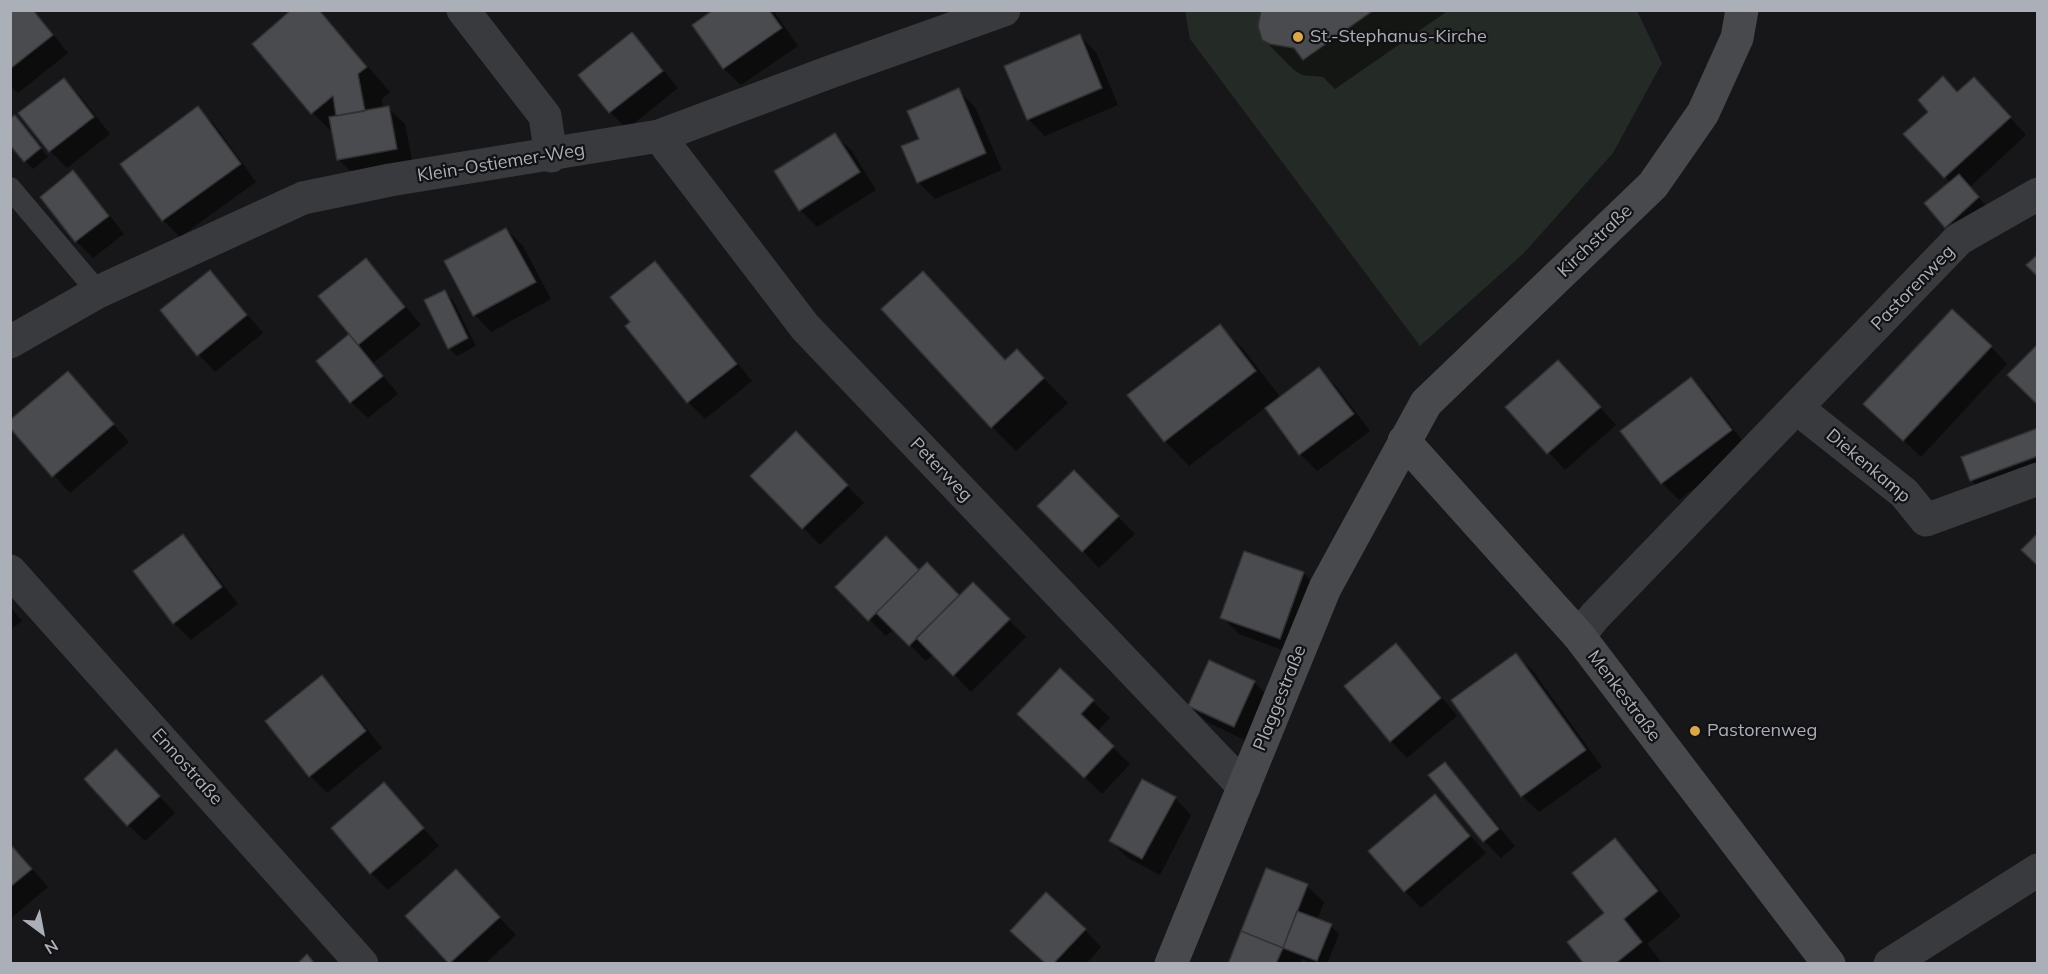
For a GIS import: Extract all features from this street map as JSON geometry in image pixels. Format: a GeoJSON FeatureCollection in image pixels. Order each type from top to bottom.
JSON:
{"type":"FeatureCollection","features":[{"type":"Feature","properties":{"kind":"street"},"geometry":{"type":"LineString","coordinates":[[463,10],[545,116],[550,156]]}},
{"type":"Feature","properties":{"kind":"street","name":"Klein-Ostiemer-Weg"},"geometry":{"type":"LineString","coordinates":[[10,342],[98,292],[303,198],[390,180],[550,156],[659,136],[1004,10]]}},
{"type":"Feature","properties":{"kind":"street","name":"Kirchstraße"},"geometry":{"type":"LineString","coordinates":[[1404,441],[1426,403],[1653,185],[1703,113],[1737,38],[1742,10]]}},
{"type":"Feature","properties":{"kind":"street","name":"Peterweg"},"geometry":{"type":"LineString","coordinates":[[659,136],[805,327],[1244,787]]}},
{"type":"Feature","properties":{"kind":"street","name":"Pastorenweg"},"geometry":{"type":"LineString","coordinates":[[1580,636],[1595,616],[1798,409],[1959,239],[2037,194]]}},
{"type":"Feature","properties":{"kind":"street","name":"Diekenkamp"},"geometry":{"type":"LineString","coordinates":[[1798,409],[1904,493],[1926,520],[2037,479]]}},
{"type":"Feature","properties":{"kind":"street","name":"Menkestraße"},"geometry":{"type":"LineString","coordinates":[[1404,441],[1580,636],[1829,963]]}},
{"type":"Feature","properties":{"kind":"street","name":"Plaggestraße"},"geometry":{"type":"LineString","coordinates":[[1171,963],[1325,588],[1404,441]]}},
{"type":"Feature","properties":{"kind":"street","name":"Ennostraße"},"geometry":{"type":"LineString","coordinates":[[10,571],[362,963]]}},
{"type":"Feature","properties":{"kind":"street"},"geometry":{"type":"LineString","coordinates":[[1890,963],[2037,870]]}},
{"type":"Feature","properties":{"kind":"lane"},"geometry":{"type":"LineString","coordinates":[[10,188],[98,292]]}},
{"type":"Feature","properties":{"kind":"shaded area"},"geometry":{"type":"Polygon","coordinates":[[[1185,11],[1637,11],[1662,63],[1613,153],[1524,253],[1420,346],[1190,39],[1185,11]]]}},
{"type":"Feature","properties":{"kind":"building"},"geometry":{"type":"Polygon","coordinates":[[[10,10],[33,10],[53,35],[10,69],[10,10]]]}},
{"type":"Feature","properties":{"kind":"building"},"geometry":{"type":"Polygon","coordinates":[[[291,10],[319,10],[367,67],[358,74],[365,111],[336,116],[333,96],[311,114],[252,44],[291,10]]]}},
{"type":"Feature","properties":{"kind":"building"},"geometry":{"type":"Polygon","coordinates":[[[713,10],[769,10],[782,28],[723,69],[692,25],[713,10]]]}},
{"type":"Feature","properties":{"kind":"building","name":"St.-Stephanus-Kirche"},"geometry":{"type":"Polygon","coordinates":[[[1261,10],[1374,10],[1303,60],[1294,48],[1270,44],[1262,40],[1258,26],[1261,10]]]}},
{"type":"Feature","properties":{"kind":"building"},"geometry":{"type":"Polygon","coordinates":[[[632,32],[663,71],[609,113],[578,75],[632,32]]]}},
{"type":"Feature","properties":{"kind":"building"},"geometry":{"type":"Polygon","coordinates":[[[1080,34],[1102,88],[1027,120],[1004,66],[1080,34]]]}},
{"type":"Feature","properties":{"kind":"building"},"geometry":{"type":"Polygon","coordinates":[[[1943,76],[1957,92],[1974,77],[2011,117],[1944,178],[1903,134],[1928,112],[1918,100],[1943,76]]]}},
{"type":"Feature","properties":{"kind":"building"},"geometry":{"type":"Polygon","coordinates":[[[64,78],[94,117],[49,152],[18,113],[64,78]]]}},
{"type":"Feature","properties":{"kind":"building"},"geometry":{"type":"Polygon","coordinates":[[[959,88],[986,153],[917,183],[901,146],[919,139],[907,111],[959,88]]]}},
{"type":"Feature","properties":{"kind":"building"},"geometry":{"type":"Polygon","coordinates":[[[198,106],[241,164],[162,221],[120,164],[198,106]]]}},
{"type":"Feature","properties":{"kind":"building"},"geometry":{"type":"Polygon","coordinates":[[[389,106],[397,149],[337,160],[329,117],[389,106]]]}},
{"type":"Feature","properties":{"kind":"building"},"geometry":{"type":"Polygon","coordinates":[[[15,115],[41,148],[24,162],[10,145],[10,118],[15,115]]]}},
{"type":"Feature","properties":{"kind":"building"},"geometry":{"type":"Polygon","coordinates":[[[835,133],[860,172],[799,211],[774,171],[835,133]]]}},
{"type":"Feature","properties":{"kind":"building"},"geometry":{"type":"Polygon","coordinates":[[[73,170],[109,216],[75,242],[40,197],[73,170]]]}},
{"type":"Feature","properties":{"kind":"building"},"geometry":{"type":"Polygon","coordinates":[[[1959,174],[1979,197],[1945,228],[1924,203],[1959,174]]]}},
{"type":"Feature","properties":{"kind":"building"},"geometry":{"type":"Polygon","coordinates":[[[506,228],[536,282],[473,316],[444,261],[506,228]]]}},
{"type":"Feature","properties":{"kind":"building"},"geometry":{"type":"Polygon","coordinates":[[[2038,254],[2038,277],[2026,265],[2038,254]]]}},
{"type":"Feature","properties":{"kind":"building"},"geometry":{"type":"Polygon","coordinates":[[[366,258],[405,307],[358,345],[318,296],[366,258]]]}},
{"type":"Feature","properties":{"kind":"building"},"geometry":{"type":"Polygon","coordinates":[[[655,261],[737,364],[687,403],[625,326],[630,322],[610,297],[655,261]]]}},
{"type":"Feature","properties":{"kind":"building"},"geometry":{"type":"Polygon","coordinates":[[[210,270],[247,315],[197,356],[160,310],[210,270]]]}},
{"type":"Feature","properties":{"kind":"building"},"geometry":{"type":"Polygon","coordinates":[[[923,271],[1005,360],[1017,349],[1044,378],[991,428],[881,309],[923,271]]]}},
{"type":"Feature","properties":{"kind":"building"},"geometry":{"type":"Polygon","coordinates":[[[445,290],[468,338],[448,349],[424,300],[445,290]]]}},
{"type":"Feature","properties":{"kind":"building"},"geometry":{"type":"Polygon","coordinates":[[[1952,309],[1992,346],[1903,441],[1863,404],[1952,309]]]}},
{"type":"Feature","properties":{"kind":"building"},"geometry":{"type":"Polygon","coordinates":[[[1220,324],[1256,371],[1164,442],[1127,395],[1220,324]]]}},
{"type":"Feature","properties":{"kind":"building"},"geometry":{"type":"Polygon","coordinates":[[[349,334],[383,376],[350,403],[316,361],[349,334]]]}},
{"type":"Feature","properties":{"kind":"building"},"geometry":{"type":"Polygon","coordinates":[[[2038,344],[2038,405],[2007,375],[2038,344]]]}},
{"type":"Feature","properties":{"kind":"building"},"geometry":{"type":"Polygon","coordinates":[[[1558,360],[1601,407],[1547,454],[1505,407],[1558,360]]]}},
{"type":"Feature","properties":{"kind":"building"},"geometry":{"type":"Polygon","coordinates":[[[1319,367],[1354,414],[1299,455],[1265,408],[1319,367]]]}},
{"type":"Feature","properties":{"kind":"building"},"geometry":{"type":"Polygon","coordinates":[[[68,371],[114,424],[52,477],[10,428],[10,420],[68,371]]]}},
{"type":"Feature","properties":{"kind":"building"},"geometry":{"type":"Polygon","coordinates":[[[1691,377],[1732,430],[1661,484],[1620,431],[1691,377]]]}},
{"type":"Feature","properties":{"kind":"building"},"geometry":{"type":"Polygon","coordinates":[[[2038,428],[2038,456],[1970,481],[1961,457],[2038,428]]]}},
{"type":"Feature","properties":{"kind":"building"},"geometry":{"type":"Polygon","coordinates":[[[796,431],[848,485],[802,529],[750,476],[796,431]]]}},
{"type":"Feature","properties":{"kind":"building"},"geometry":{"type":"Polygon","coordinates":[[[1074,470],[1119,516],[1082,552],[1037,506],[1074,470]]]}},
{"type":"Feature","properties":{"kind":"building"},"geometry":{"type":"Polygon","coordinates":[[[2038,533],[2038,566],[2021,550],[2038,533]]]}},
{"type":"Feature","properties":{"kind":"building"},"geometry":{"type":"Polygon","coordinates":[[[183,534],[222,587],[173,624],[133,571],[183,534]]]}},
{"type":"Feature","properties":{"kind":"building"},"geometry":{"type":"Polygon","coordinates":[[[886,536],[919,570],[868,621],[835,587],[886,536]]]}},
{"type":"Feature","properties":{"kind":"building"},"geometry":{"type":"Polygon","coordinates":[[[1244,551],[1304,572],[1280,639],[1220,618],[1244,551]]]}},
{"type":"Feature","properties":{"kind":"building"},"geometry":{"type":"Polygon","coordinates":[[[927,562],[959,595],[909,646],[876,613],[927,562]]]}},
{"type":"Feature","properties":{"kind":"building"},"geometry":{"type":"Polygon","coordinates":[[[973,582],[1010,619],[953,676],[916,638],[973,582]]]}},
{"type":"Feature","properties":{"kind":"building"},"geometry":{"type":"Polygon","coordinates":[[[1396,643],[1441,698],[1390,742],[1344,686],[1396,643]]]}},
{"type":"Feature","properties":{"kind":"building"},"geometry":{"type":"Polygon","coordinates":[[[1516,653],[1586,750],[1521,797],[1451,700],[1516,653]]]}},
{"type":"Feature","properties":{"kind":"building"},"geometry":{"type":"Polygon","coordinates":[[[1209,660],[1255,681],[1234,727],[1188,706],[1209,660]]]}},
{"type":"Feature","properties":{"kind":"building"},"geometry":{"type":"Polygon","coordinates":[[[1060,668],[1094,700],[1081,714],[1114,746],[1084,778],[1017,714],[1060,668]]]}},
{"type":"Feature","properties":{"kind":"building"},"geometry":{"type":"Polygon","coordinates":[[[322,675],[366,731],[309,777],[265,721],[322,675]]]}},
{"type":"Feature","properties":{"kind":"building"},"geometry":{"type":"Polygon","coordinates":[[[116,749],[160,796],[127,826],[84,779],[116,749]]]}},
{"type":"Feature","properties":{"kind":"building"},"geometry":{"type":"Polygon","coordinates":[[[1445,762],[1499,829],[1483,842],[1428,775],[1445,762]]]}},
{"type":"Feature","properties":{"kind":"building"},"geometry":{"type":"Polygon","coordinates":[[[1142,779],[1176,797],[1142,859],[1109,841],[1142,779]]]}},
{"type":"Feature","properties":{"kind":"building"},"geometry":{"type":"Polygon","coordinates":[[[384,782],[424,828],[370,874],[331,828],[384,782]]]}},
{"type":"Feature","properties":{"kind":"building"},"geometry":{"type":"Polygon","coordinates":[[[1435,794],[1470,836],[1404,892],[1368,851],[1435,794]]]}},
{"type":"Feature","properties":{"kind":"building"},"geometry":{"type":"Polygon","coordinates":[[[1615,838],[1658,891],[1624,919],[1642,942],[1615,964],[1584,964],[1567,942],[1604,913],[1572,873],[1615,838]]]}},
{"type":"Feature","properties":{"kind":"building"},"geometry":{"type":"Polygon","coordinates":[[[10,844],[32,869],[10,887],[10,844]]]}},
{"type":"Feature","properties":{"kind":"building"},"geometry":{"type":"Polygon","coordinates":[[[1266,868],[1308,884],[1283,948],[1241,931],[1266,868]]]}},
{"type":"Feature","properties":{"kind":"building"},"geometry":{"type":"Polygon","coordinates":[[[456,869],[500,917],[449,964],[405,916],[456,869]]]}},
{"type":"Feature","properties":{"kind":"building"},"geometry":{"type":"Polygon","coordinates":[[[1046,892],[1086,929],[1053,964],[1046,964],[1010,931],[1046,892]]]}},
{"type":"Feature","properties":{"kind":"building"},"geometry":{"type":"Polygon","coordinates":[[[1297,911],[1332,924],[1317,961],[1283,948],[1297,911]]]}},
{"type":"Feature","properties":{"kind":"building"},"geometry":{"type":"Polygon","coordinates":[[[1241,931],[1283,948],[1276,964],[1228,964],[1241,931]]]}},
{"type":"Feature","properties":{"kind":"building"},"geometry":{"type":"Polygon","coordinates":[[[307,954],[315,964],[297,964],[307,954]]]}},
{"type":"Feature","properties":{"kind":"place","name":"St.-Stephanus-Kirche"},"geometry":{"type":"Point","coordinates":[1298,37]}},
{"type":"Feature","properties":{"kind":"place","name":"Pastorenweg"},"geometry":{"type":"Point","coordinates":[1695,731]}}]}
